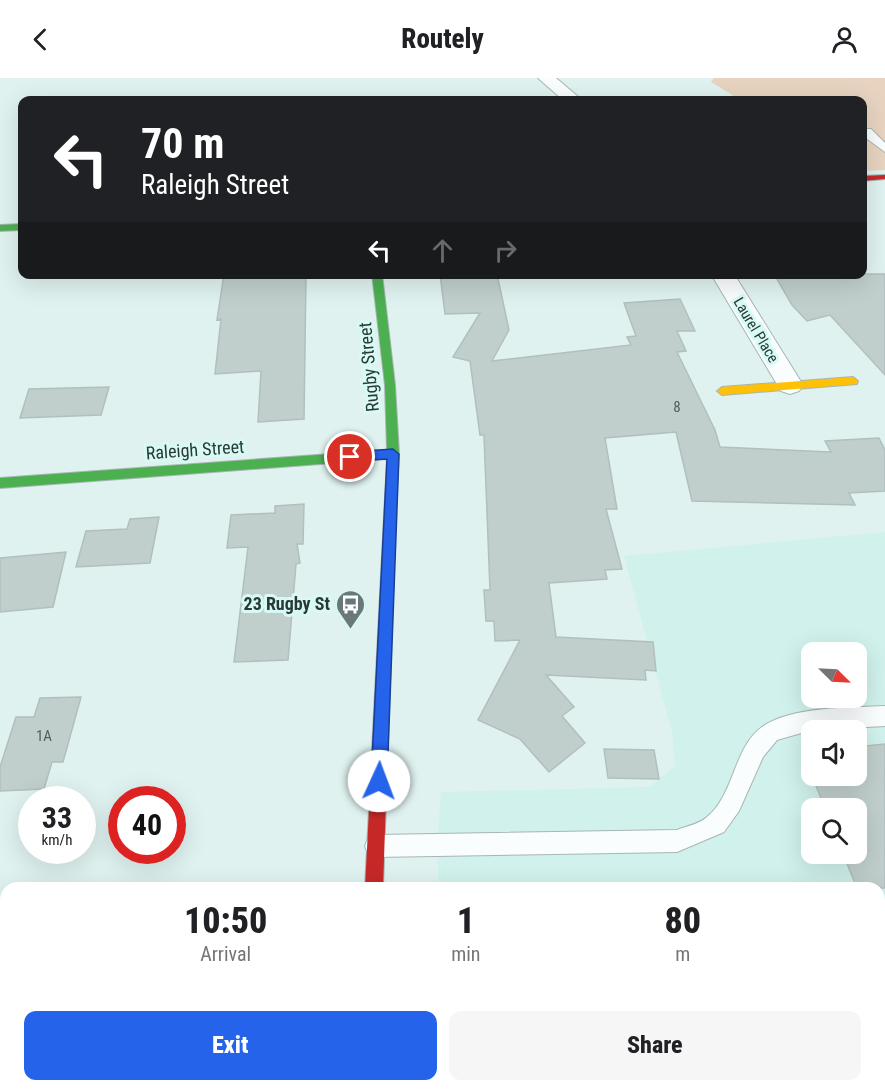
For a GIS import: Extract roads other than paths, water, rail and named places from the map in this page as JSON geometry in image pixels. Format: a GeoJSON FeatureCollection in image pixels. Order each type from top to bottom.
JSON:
{"type":"FeatureCollection","features":[{"type":"Feature","properties":{"kind":"street"},"geometry":{"type":"LineString","coordinates":[[546,78],[568,96]]}},
{"type":"Feature","properties":{"kind":"street"},"geometry":{"type":"LineString","coordinates":[[867,179],[885,177]]}},
{"type":"Feature","properties":{"kind":"street"},"geometry":{"type":"LineString","coordinates":[[0,228],[18,227]]}},
{"type":"Feature","properties":{"kind":"street","name":"Rugby Street"},"geometry":{"type":"LineString","coordinates":[[374,882],[393,454],[390,385],[378,279]]}},
{"type":"Feature","properties":{"kind":"street","name":"Laurel Place"},"geometry":{"type":"LineString","coordinates":[[725,279],[790,386]]}},
{"type":"Feature","properties":{"kind":"street","name":"Laurel Place"},"geometry":{"type":"LineString","coordinates":[[722,391],[853,381]]}},
{"type":"Feature","properties":{"kind":"street","name":"Raleigh Street"},"geometry":{"type":"LineString","coordinates":[[0,483],[393,454]]}},
{"type":"Feature","properties":{"kind":"lane"},"geometry":{"type":"LineString","coordinates":[[867,131],[885,149]]}},
{"type":"Feature","properties":{"kind":"lane"},"geometry":{"type":"LineString","coordinates":[[376,846],[437,843],[677,841],[715,825],[737,794],[756,752],[770,733],[797,724],[885,716]]}},
{"type":"Feature","properties":{"kind":"place","name":"23 Rugby St"},"geometry":{"type":"Point","coordinates":[351,630]}}]}
